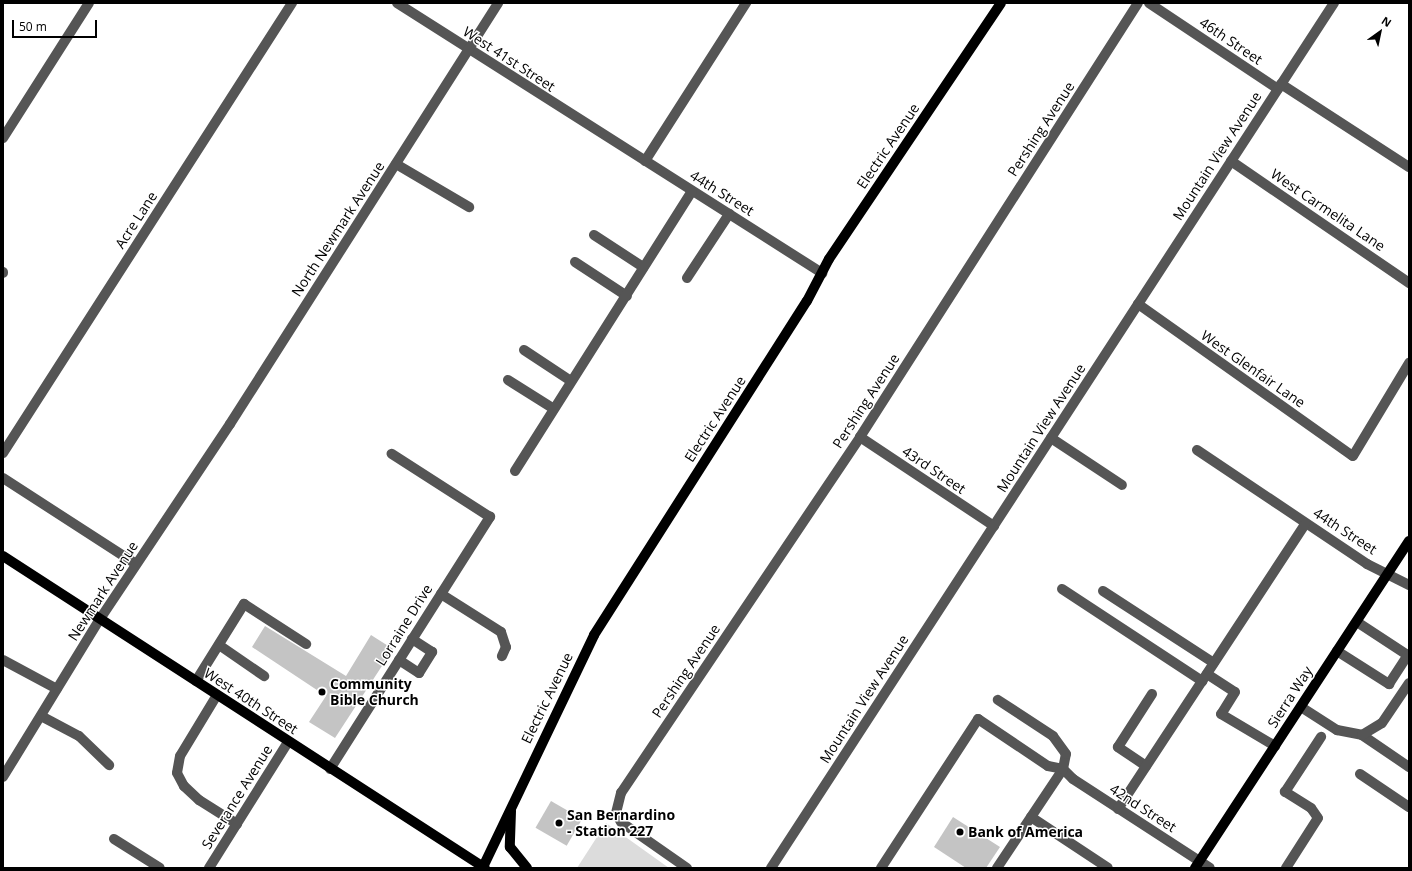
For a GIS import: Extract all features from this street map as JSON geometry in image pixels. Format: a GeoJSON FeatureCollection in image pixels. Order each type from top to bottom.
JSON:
{"type":"FeatureCollection","features":[{"type":"Feature","properties":{"kind":"main road","name":"Electric Avenue"},"geometry":{"type":"LineString","coordinates":[[483,868],[512,803],[594,635],[822,273],[1001,3]]}},
{"type":"Feature","properties":{"kind":"main road","name":"Sierra Way"},"geometry":{"type":"LineString","coordinates":[[1197,864],[1409,541]]}},
{"type":"Feature","properties":{"kind":"main road","name":"West 40th Street"},"geometry":{"type":"LineString","coordinates":[[3,556],[483,868]]}},
{"type":"Feature","properties":{"kind":"main road"},"geometry":{"type":"LineString","coordinates":[[512,803],[510,847],[527,868]]}},
{"type":"Feature","properties":{"kind":"street"},"geometry":{"type":"LineString","coordinates":[[3,138],[7,125],[89,3]]}},
{"type":"Feature","properties":{"kind":"street","name":"Acre Lane"},"geometry":{"type":"LineString","coordinates":[[3,453],[292,3]]}},
{"type":"Feature","properties":{"kind":"street","name":"West 41st Street"},"geometry":{"type":"LineString","coordinates":[[397,3],[607,138]]}},
{"type":"Feature","properties":{"kind":"street","name":"North Newmark Avenue"},"geometry":{"type":"LineString","coordinates":[[230,424],[498,3]]}},
{"type":"Feature","properties":{"kind":"street"},"geometry":{"type":"LineString","coordinates":[[645,161],[746,3]]}},
{"type":"Feature","properties":{"kind":"street","name":"Pershing Avenue"},"geometry":{"type":"LineString","coordinates":[[687,868],[628,829],[616,813],[621,793],[860,437],[1138,3]]}},
{"type":"Feature","properties":{"kind":"street","name":"46th Street"},"geometry":{"type":"LineString","coordinates":[[1149,3],[1409,168]]}},
{"type":"Feature","properties":{"kind":"street","name":"Mountain View Avenue"},"geometry":{"type":"LineString","coordinates":[[771,868],[1334,3]]}},
{"type":"Feature","properties":{"kind":"street","name":"44th Street"},"geometry":{"type":"LineString","coordinates":[[607,138],[822,273]]}},
{"type":"Feature","properties":{"kind":"street","name":"West Carmelita Lane"},"geometry":{"type":"LineString","coordinates":[[1231,161],[1409,282]]}},
{"type":"Feature","properties":{"kind":"street"},"geometry":{"type":"LineString","coordinates":[[396,164],[468,207]]}},
{"type":"Feature","properties":{"kind":"street"},"geometry":{"type":"LineString","coordinates":[[516,471],[571,381],[627,296],[643,267],[692,191]]}},
{"type":"Feature","properties":{"kind":"street"},"geometry":{"type":"LineString","coordinates":[[688,278],[729,214]]}},
{"type":"Feature","properties":{"kind":"street"},"geometry":{"type":"LineString","coordinates":[[594,235],[643,267]]}},
{"type":"Feature","properties":{"kind":"street"},"geometry":{"type":"LineString","coordinates":[[574,262],[627,296]]}},
{"type":"Feature","properties":{"kind":"street","name":"West Glenfair Lane"},"geometry":{"type":"LineString","coordinates":[[1138,304],[1353,456],[1409,363]]}},
{"type":"Feature","properties":{"kind":"street"},"geometry":{"type":"LineString","coordinates":[[524,350],[571,381]]}},
{"type":"Feature","properties":{"kind":"street"},"geometry":{"type":"LineString","coordinates":[[508,380],[554,409]]}},
{"type":"Feature","properties":{"kind":"street","name":"Newmark Avenue"},"geometry":{"type":"LineString","coordinates":[[3,777],[136,564],[230,424]]}},
{"type":"Feature","properties":{"kind":"street","name":"43rd Street"},"geometry":{"type":"LineString","coordinates":[[860,437],[994,526]]}},
{"type":"Feature","properties":{"kind":"street"},"geometry":{"type":"LineString","coordinates":[[1051,438],[1122,485]]}},
{"type":"Feature","properties":{"kind":"street","name":"44th Street"},"geometry":{"type":"LineString","coordinates":[[1198,450],[1305,524],[1367,564],[1389,572],[1409,585]]}},
{"type":"Feature","properties":{"kind":"street","name":"Lorraine Drive"},"geometry":{"type":"LineString","coordinates":[[330,769],[490,517],[392,454]]}},
{"type":"Feature","properties":{"kind":"street"},"geometry":{"type":"LineString","coordinates":[[3,478],[136,564]]}},
{"type":"Feature","properties":{"kind":"street"},"geometry":{"type":"LineString","coordinates":[[1118,809],[1305,524]]}},
{"type":"Feature","properties":{"kind":"street"},"geometry":{"type":"LineString","coordinates":[[1062,589],[1204,677],[1234,692],[1221,714],[1275,746]]}},
{"type":"Feature","properties":{"kind":"street"},"geometry":{"type":"LineString","coordinates":[[1103,591],[1214,663]]}},
{"type":"Feature","properties":{"kind":"street"},"geometry":{"type":"LineString","coordinates":[[441,594],[501,632],[506,647],[502,656]]}},
{"type":"Feature","properties":{"kind":"street"},"geometry":{"type":"LineString","coordinates":[[196,681],[244,604],[306,644]]}},
{"type":"Feature","properties":{"kind":"street"},"geometry":{"type":"LineString","coordinates":[[1337,651],[1389,684],[1408,656],[1357,622]]}},
{"type":"Feature","properties":{"kind":"street"},"geometry":{"type":"LineString","coordinates":[[399,660],[419,673],[432,652],[412,639]]}},
{"type":"Feature","properties":{"kind":"street"},"geometry":{"type":"LineString","coordinates":[[218,645],[264,676]]}},
{"type":"Feature","properties":{"kind":"street"},"geometry":{"type":"LineString","coordinates":[[3,660],[57,690]]}},
{"type":"Feature","properties":{"kind":"street"},"geometry":{"type":"LineString","coordinates":[[1362,735],[1382,723],[1409,683]]}},
{"type":"Feature","properties":{"kind":"street"},"geometry":{"type":"LineString","coordinates":[[1146,766],[1118,747],[1152,694]]}},
{"type":"Feature","properties":{"kind":"street"},"geometry":{"type":"LineString","coordinates":[[217,695],[180,756],[177,773],[189,791],[237,824]]}},
{"type":"Feature","properties":{"kind":"street"},"geometry":{"type":"LineString","coordinates":[[998,700],[1063,747],[1066,754],[1063,769],[998,868]]}},
{"type":"Feature","properties":{"kind":"street"},"geometry":{"type":"LineString","coordinates":[[1300,707],[1337,730],[1362,735],[1409,767]]}},
{"type":"Feature","properties":{"kind":"street"},"geometry":{"type":"LineString","coordinates":[[41,716],[79,736],[109,765]]}},
{"type":"Feature","properties":{"kind":"street","name":"42nd Street"},"geometry":{"type":"LineString","coordinates":[[881,868],[978,719],[1048,766],[1063,769],[1197,864],[1210,868]]}},
{"type":"Feature","properties":{"kind":"street"},"geometry":{"type":"LineString","coordinates":[[1286,868],[1318,818],[1311,808],[1285,792],[1321,738]]}},
{"type":"Feature","properties":{"kind":"street","name":"Severance Avenue"},"geometry":{"type":"LineString","coordinates":[[209,868],[288,742]]}},
{"type":"Feature","properties":{"kind":"street"},"geometry":{"type":"LineString","coordinates":[[1360,774],[1409,807]]}},
{"type":"Feature","properties":{"kind":"street"},"geometry":{"type":"LineString","coordinates":[[1031,817],[1108,868]]}},
{"type":"Feature","properties":{"kind":"street"},"geometry":{"type":"LineString","coordinates":[[114,839],[160,868]]}},
{"type":"Feature","properties":{"kind":"shaded area"},"geometry":{"type":"Polygon","coordinates":[[[606,823],[669,868],[577,868],[606,823]]]}},
{"type":"Feature","properties":{"kind":"building"},"geometry":{"type":"Polygon","coordinates":[[[265,626],[346,676],[371,635],[393,649],[335,738],[309,722],[326,696],[252,647],[265,626]]]}},
{"type":"Feature","properties":{"kind":"building","name":"San Bernardino - Station 227"},"geometry":{"type":"Polygon","coordinates":[[[551,801],[582,819],[567,846],[536,828],[551,801]]]}},
{"type":"Feature","properties":{"kind":"building","name":"Bank of America"},"geometry":{"type":"Polygon","coordinates":[[[953,817],[1000,847],[986,868],[966,868],[934,847],[953,817]]]}},
{"type":"Feature","properties":{"kind":"place","name":"Community Bible Church"},"geometry":{"type":"Point","coordinates":[322,692]}},
{"type":"Feature","properties":{"kind":"place","name":"San Bernardino - Station 227"},"geometry":{"type":"Point","coordinates":[559,823]}},
{"type":"Feature","properties":{"kind":"place","name":"Bank of America"},"geometry":{"type":"Point","coordinates":[960,832]}}]}
